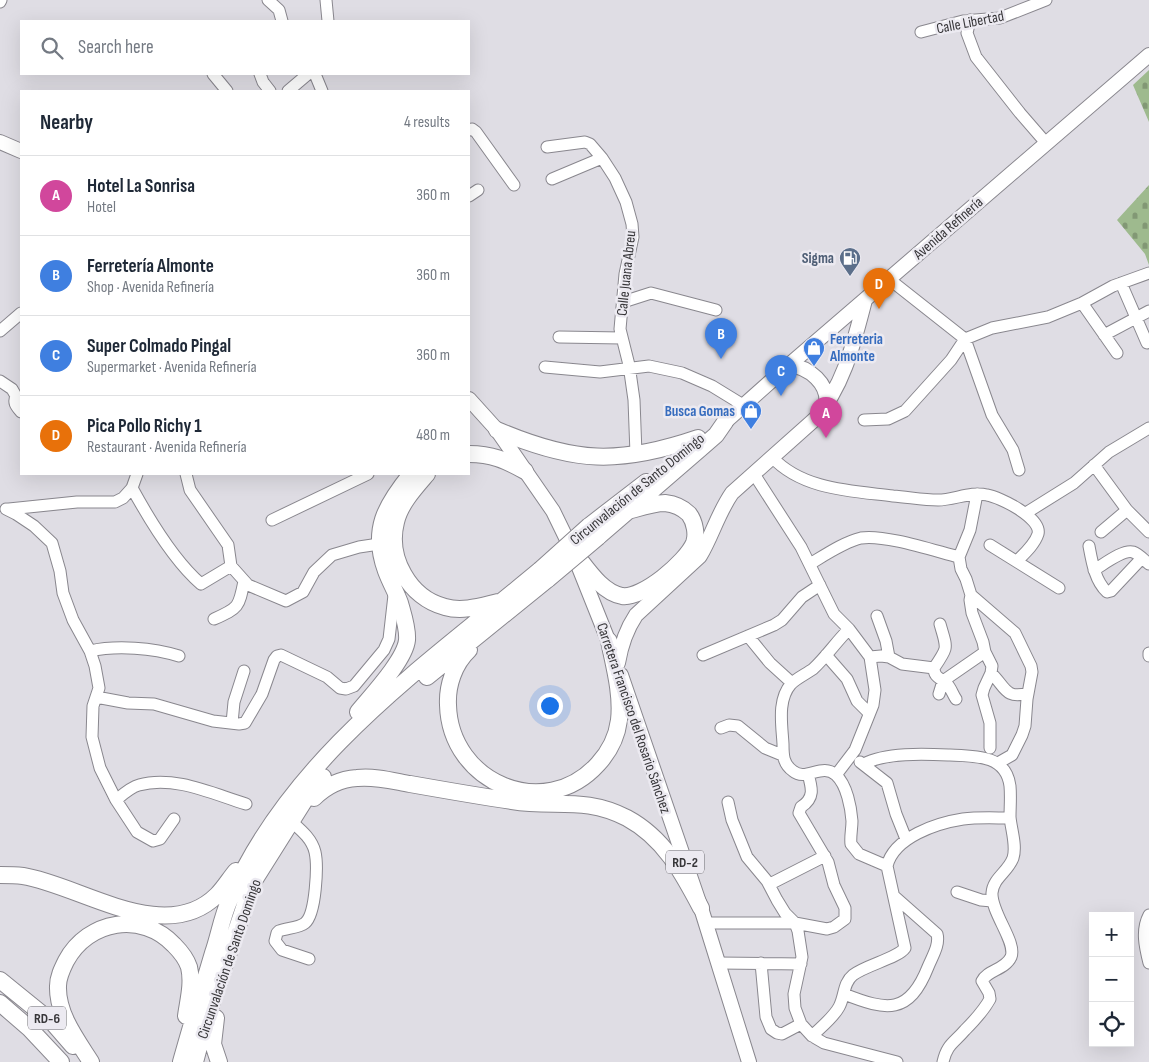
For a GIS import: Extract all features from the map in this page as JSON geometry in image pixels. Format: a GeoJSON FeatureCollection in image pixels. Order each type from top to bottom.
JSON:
{"type":"FeatureCollection","features":[{"type":"Feature","properties":{"kind":"highway","name":"Circunvalación de Santo Domingo"},"geometry":{"type":"LineString","coordinates":[[195,1062],[252,884],[308,795],[340,756],[363,730],[500,618],[544,574],[594,532],[698,438],[710,429],[725,422]]}},
{"type":"Feature","properties":{"kind":"highway","name":"Circunvalación de Santo Domingo"},"geometry":{"type":"LineString","coordinates":[[594,532],[628,511],[716,435],[725,422]]}},
{"type":"Feature","properties":{"kind":"highway"},"geometry":{"type":"LineString","coordinates":[[497,430],[525,442],[564,453],[610,458],[673,446],[698,438]]}},
{"type":"Feature","properties":{"kind":"highway"},"geometry":{"type":"LineString","coordinates":[[470,454],[487,454],[505,460],[525,471]]}},
{"type":"Feature","properties":{"kind":"highway"},"geometry":{"type":"LineString","coordinates":[[333,748],[338,734],[399,660],[405,649],[407,640],[406,628],[379,544],[383,519],[391,500],[410,475]]}},
{"type":"Feature","properties":{"kind":"highway"},"geometry":{"type":"LineString","coordinates":[[426,475],[413,490],[396,522],[394,545],[404,576],[415,590],[428,600],[445,607],[466,609],[503,601]]}},
{"type":"Feature","properties":{"kind":"highway"},"geometry":{"type":"LineString","coordinates":[[572,550],[601,585],[610,591],[622,596],[632,595],[652,585],[689,552],[695,542],[695,527],[691,517],[684,508],[665,503],[628,511]]}},
{"type":"Feature","properties":{"kind":"highway","name":"Circunvalación de Santo Domingo"},"geometry":{"type":"LineString","coordinates":[[180,1062],[229,900],[262,835],[276,815],[333,748],[396,688],[503,601],[544,574]]}},
{"type":"Feature","properties":{"kind":"highway"},"geometry":{"type":"LineString","coordinates":[[500,618],[466,653],[458,664],[447,696],[448,714],[453,736],[462,753],[474,768],[489,780],[507,788],[524,792],[564,788],[586,775],[606,756],[615,738],[619,720],[617,683],[609,641]]}},
{"type":"Feature","properties":{"kind":"highway"},"geometry":{"type":"LineString","coordinates":[[292,822],[323,790],[334,783],[359,778],[514,802],[576,803],[594,806],[628,819],[658,841],[681,870],[701,908]]}},
{"type":"Feature","properties":{"kind":"highway"},"geometry":{"type":"LineString","coordinates":[[0,875],[24,876],[112,906],[149,915],[178,915],[200,907],[217,895],[262,835]]}},
{"type":"Feature","properties":{"kind":"highway"},"geometry":{"type":"LineString","coordinates":[[90,1062],[64,1015],[58,986],[61,971],[69,955],[81,940],[113,924],[147,928],[160,933],[182,953],[188,966],[190,978],[180,1062]]}},
{"type":"Feature","properties":{"kind":"highway"},"geometry":{"type":"LineString","coordinates":[[219,1062],[213,1044],[224,967]]}},
{"type":"Feature","properties":{"kind":"highway","name":"RD-6"},"geometry":{"type":"LineString","coordinates":[[0,980],[52,1024],[90,1062]]}},
{"type":"Feature","properties":{"kind":"highway"},"geometry":{"type":"LineString","coordinates":[[1,1003],[49,1062]]}},
{"type":"Feature","properties":{"kind":"highway","name":"RD-6"},"geometry":{"type":"LineString","coordinates":[[1,1003],[62,1062]]}},
{"type":"Feature","properties":{"kind":"main road","name":"Avenida Refinería"},"geometry":{"type":"LineString","coordinates":[[725,422],[789,364],[1149,55]]}},
{"type":"Feature","properties":{"kind":"main road"},"geometry":{"type":"LineString","coordinates":[[0,142],[20,151]]}},
{"type":"Feature","properties":{"kind":"main road"},"geometry":{"type":"LineString","coordinates":[[618,664],[624,636],[636,615],[700,556],[723,507],[732,493],[826,407],[843,372],[865,300]]}},
{"type":"Feature","properties":{"kind":"main road"},"geometry":{"type":"LineString","coordinates":[[789,364],[807,370],[818,379],[827,396],[826,407]]}},
{"type":"Feature","properties":{"kind":"main road","name":"Carretera Francisco del Rosario Sánchez"},"geometry":{"type":"LineString","coordinates":[[470,400],[497,430],[553,511],[572,550],[618,664],[706,923],[749,1062]]}},
{"type":"Feature","properties":{"kind":"street"},"geometry":{"type":"LineString","coordinates":[[268,0],[278,10],[282,20]]}},
{"type":"Feature","properties":{"kind":"street"},"geometry":{"type":"LineString","coordinates":[[326,0],[328,20]]}},
{"type":"Feature","properties":{"kind":"street","name":"Calle Libertad"},"geometry":{"type":"LineString","coordinates":[[921,32],[970,20],[1000,18],[1046,0]]}},
{"type":"Feature","properties":{"kind":"street"},"geometry":{"type":"LineString","coordinates":[[970,20],[967,33],[976,57],[1046,143]]}},
{"type":"Feature","properties":{"kind":"street"},"geometry":{"type":"LineString","coordinates":[[214,75],[226,90]]}},
{"type":"Feature","properties":{"kind":"street"},"geometry":{"type":"LineString","coordinates":[[260,75],[269,90]]}},
{"type":"Feature","properties":{"kind":"street"},"geometry":{"type":"LineString","coordinates":[[289,90],[307,75]]}},
{"type":"Feature","properties":{"kind":"street"},"geometry":{"type":"LineString","coordinates":[[315,75],[322,90]]}},
{"type":"Feature","properties":{"kind":"street"},"geometry":{"type":"LineString","coordinates":[[470,130],[476,132],[514,185]]}},
{"type":"Feature","properties":{"kind":"street","name":"Calle Juana Abreu"},"geometry":{"type":"LineString","coordinates":[[548,147],[585,142],[590,144],[615,178],[626,202],[633,236],[625,274],[620,330],[630,369],[634,400],[636,454]]}},
{"type":"Feature","properties":{"kind":"street"},"geometry":{"type":"LineString","coordinates":[[552,179],[602,158]]}},
{"type":"Feature","properties":{"kind":"street"},"geometry":{"type":"LineString","coordinates":[[864,420],[888,419],[905,411],[951,360],[965,339],[992,328],[1048,317],[1082,303],[1121,283],[1149,273]]}},
{"type":"Feature","properties":{"kind":"street"},"geometry":{"type":"LineString","coordinates":[[889,279],[965,339],[992,415],[1013,450],[1019,470]]}},
{"type":"Feature","properties":{"kind":"street"},"geometry":{"type":"LineString","coordinates":[[1121,283],[1148,342]]}},
{"type":"Feature","properties":{"kind":"street"},"geometry":{"type":"LineString","coordinates":[[623,302],[651,293],[716,310]]}},
{"type":"Feature","properties":{"kind":"street"},"geometry":{"type":"LineString","coordinates":[[1082,303],[1117,353]]}},
{"type":"Feature","properties":{"kind":"street"},"geometry":{"type":"LineString","coordinates":[[1104,335],[1149,311]]}},
{"type":"Feature","properties":{"kind":"street"},"geometry":{"type":"LineString","coordinates":[[0,331],[20,314]]}},
{"type":"Feature","properties":{"kind":"street"},"geometry":{"type":"LineString","coordinates":[[559,337],[622,338]]}},
{"type":"Feature","properties":{"kind":"street"},"geometry":{"type":"LineString","coordinates":[[545,367],[600,372],[649,366],[682,373],[712,386],[743,405]]}},
{"type":"Feature","properties":{"kind":"street"},"geometry":{"type":"LineString","coordinates":[[0,381],[12,390],[16,396],[14,401],[20,411]]}},
{"type":"Feature","properties":{"kind":"street"},"geometry":{"type":"LineString","coordinates":[[1026,513],[1074,483],[1109,452],[1149,428]]}},
{"type":"Feature","properties":{"kind":"street"},"geometry":{"type":"LineString","coordinates":[[772,457],[785,470],[836,490],[937,500],[977,494],[991,495],[1026,513],[1036,525],[1038,535],[1017,561]]}},
{"type":"Feature","properties":{"kind":"street"},"geometry":{"type":"LineString","coordinates":[[1094,465],[1127,510],[1149,532]]}},
{"type":"Feature","properties":{"kind":"street"},"geometry":{"type":"LineString","coordinates":[[754,474],[793,533],[834,614],[849,629],[870,657],[875,690],[870,714],[849,759],[836,775]]}},
{"type":"Feature","properties":{"kind":"street"},"geometry":{"type":"LineString","coordinates":[[3,507],[76,502],[115,502],[123,498],[132,488],[137,475]]}},
{"type":"Feature","properties":{"kind":"street"},"geometry":{"type":"LineString","coordinates":[[186,475],[190,490],[228,545],[231,566],[248,586],[286,601],[303,592],[314,572],[332,555],[359,547],[379,544]]}},
{"type":"Feature","properties":{"kind":"street"},"geometry":{"type":"LineString","coordinates":[[272,520],[366,475]]}},
{"type":"Feature","properties":{"kind":"street"},"geometry":{"type":"LineString","coordinates":[[132,488],[143,509],[175,555],[190,575],[201,584],[231,566]]}},
{"type":"Feature","properties":{"kind":"street"},"geometry":{"type":"LineString","coordinates":[[977,494],[970,530],[959,557],[970,595],[972,613],[985,652],[992,666],[982,695],[990,723],[990,748]]}},
{"type":"Feature","properties":{"kind":"street"},"geometry":{"type":"LineString","coordinates":[[3,507],[34,526],[52,544],[60,571],[63,593],[73,620],[90,652],[99,688],[93,706],[92,737],[100,768],[116,800],[137,832],[153,841],[160,838],[174,819]]}},
{"type":"Feature","properties":{"kind":"street"},"geometry":{"type":"LineString","coordinates":[[1101,532],[1127,510]]}},
{"type":"Feature","properties":{"kind":"street"},"geometry":{"type":"LineString","coordinates":[[810,564],[852,541],[868,537],[885,538],[959,557]]}},
{"type":"Feature","properties":{"kind":"street"},"geometry":{"type":"LineString","coordinates":[[990,544],[1059,588]]}},
{"type":"Feature","properties":{"kind":"street"},"geometry":{"type":"LineString","coordinates":[[1089,546],[1094,570],[1107,592],[1146,561],[1134,552],[1130,552],[1116,556],[1094,570]]}},
{"type":"Feature","properties":{"kind":"street"},"geometry":{"type":"LineString","coordinates":[[214,620],[236,607],[240,601],[244,580]]}},
{"type":"Feature","properties":{"kind":"street"},"geometry":{"type":"LineString","coordinates":[[703,655],[721,646],[761,632],[782,620],[802,597],[820,585]]}},
{"type":"Feature","properties":{"kind":"street"},"geometry":{"type":"LineString","coordinates":[[96,697],[128,703],[154,704],[213,721],[245,722],[262,694],[277,656],[281,656],[327,677],[340,688],[346,689],[354,686],[384,650],[389,638],[394,587]]}},
{"type":"Feature","properties":{"kind":"street"},"geometry":{"type":"LineString","coordinates":[[970,595],[1015,633],[1031,666],[1032,678],[1022,735],[1012,755],[998,763]]}},
{"type":"Feature","properties":{"kind":"street"},"geometry":{"type":"LineString","coordinates":[[876,616],[886,641],[889,657]]}},
{"type":"Feature","properties":{"kind":"street"},"geometry":{"type":"LineString","coordinates":[[940,624],[946,648],[934,668],[934,672],[937,678],[947,684],[956,700]]}},
{"type":"Feature","properties":{"kind":"street"},"geometry":{"type":"LineString","coordinates":[[849,629],[813,669],[792,682],[787,689],[781,718],[782,755],[785,763],[792,771],[798,774],[808,774],[822,770],[836,775],[848,800],[852,824],[851,844],[859,854],[887,866]]}},
{"type":"Feature","properties":{"kind":"street"},"geometry":{"type":"LineString","coordinates":[[748,636],[770,664],[792,682]]}},
{"type":"Feature","properties":{"kind":"street"},"geometry":{"type":"LineString","coordinates":[[90,652],[106,648],[163,651],[180,656]]}},
{"type":"Feature","properties":{"kind":"street"},"geometry":{"type":"LineString","coordinates":[[939,694],[943,681],[985,652]]}},
{"type":"Feature","properties":{"kind":"street"},"geometry":{"type":"LineString","coordinates":[[826,655],[847,679],[857,701],[870,714]]}},
{"type":"Feature","properties":{"kind":"street"},"geometry":{"type":"LineString","coordinates":[[870,657],[889,657],[902,664],[934,668]]}},
{"type":"Feature","properties":{"kind":"street"},"geometry":{"type":"LineString","coordinates":[[232,723],[234,702],[244,671]]}},
{"type":"Feature","properties":{"kind":"street"},"geometry":{"type":"LineString","coordinates":[[991,673],[1010,694],[1019,696],[1028,693]]}},
{"type":"Feature","properties":{"kind":"street"},"geometry":{"type":"LineString","coordinates":[[721,728],[729,725],[738,726],[765,748],[782,755]]}},
{"type":"Feature","properties":{"kind":"street"},"geometry":{"type":"LineString","coordinates":[[864,764],[878,759],[905,756],[937,754],[975,756],[998,763],[1006,773],[1010,784],[1013,859],[994,885],[992,901],[1010,943],[1011,956],[1002,967],[984,977],[982,981],[989,993],[990,999],[965,1031],[949,1045],[943,1062]]}},
{"type":"Feature","properties":{"kind":"street"},"geometry":{"type":"LineString","coordinates":[[849,759],[864,764],[887,783],[906,839]]}},
{"type":"Feature","properties":{"kind":"street"},"geometry":{"type":"LineString","coordinates":[[706,923],[795,923],[827,929],[834,927],[845,919],[845,908],[834,885],[825,856],[799,814],[801,807],[808,802],[812,794],[808,774]]}},
{"type":"Feature","properties":{"kind":"street"},"geometry":{"type":"LineString","coordinates":[[116,800],[136,785],[159,781],[186,786],[246,804]]}},
{"type":"Feature","properties":{"kind":"street"},"geometry":{"type":"LineString","coordinates":[[728,802],[732,820],[743,850],[752,864],[770,884],[785,913],[795,923],[800,938],[801,964],[794,994],[795,1008],[801,1024],[812,1036],[824,1043],[897,1062]]}},
{"type":"Feature","properties":{"kind":"street"},"geometry":{"type":"LineString","coordinates":[[812,1036],[836,1012],[846,984],[851,976],[898,954],[905,948],[887,866],[888,860],[906,839],[941,824],[955,821],[1010,818]]}},
{"type":"Feature","properties":{"kind":"street"},"geometry":{"type":"LineString","coordinates":[[292,822],[305,834],[315,851],[313,905],[308,920],[304,924],[279,931],[275,941],[282,950],[310,959]]}},
{"type":"Feature","properties":{"kind":"street"},"geometry":{"type":"LineString","coordinates":[[770,884],[825,856]]}},
{"type":"Feature","properties":{"kind":"street"},"geometry":{"type":"LineString","coordinates":[[957,892],[981,900],[992,901]]}},
{"type":"Feature","properties":{"kind":"street"},"geometry":{"type":"LineString","coordinates":[[844,994],[884,1007],[900,1005],[911,996],[923,980],[937,945],[937,934],[894,896]]}},
{"type":"Feature","properties":{"kind":"street"},"geometry":{"type":"LineString","coordinates":[[1149,915],[1146,920],[1144,940],[1149,964]]}},
{"type":"Feature","properties":{"kind":"street"},"geometry":{"type":"LineString","coordinates":[[718,962],[801,964]]}},
{"type":"Feature","properties":{"kind":"street"},"geometry":{"type":"LineString","coordinates":[[761,963],[766,1017],[772,1029],[776,1033],[782,1034],[801,1024]]}},
{"type":"Feature","properties":{"kind":"green space"},"geometry":{"type":"Polygon","coordinates":[[[1149,70],[1149,122],[1133,85],[1149,70]]]}},
{"type":"Feature","properties":{"kind":"green space"},"geometry":{"type":"Polygon","coordinates":[[[1149,185],[1149,265],[1145,254],[1117,220],[1149,185]]]}},
{"type":"Feature","properties":{"kind":"place","name":"Sigma"},"geometry":{"type":"Point","coordinates":[850,277]}},
{"type":"Feature","properties":{"kind":"place","name":"Pica Pollo Richy 1"},"geometry":{"type":"Point","coordinates":[879,309]}},
{"type":"Feature","properties":{"kind":"place","name":"Ferretería Almonte"},"geometry":{"type":"Point","coordinates":[721,359]}},
{"type":"Feature","properties":{"kind":"place","name":"Ferreteria Almonte"},"geometry":{"type":"Point","coordinates":[814,367]}},
{"type":"Feature","properties":{"kind":"place","name":"Super Colmado Pingal"},"geometry":{"type":"Point","coordinates":[781,396]}},
{"type":"Feature","properties":{"kind":"place","name":"Busca Gomas"},"geometry":{"type":"Point","coordinates":[751,430]}},
{"type":"Feature","properties":{"kind":"place","name":"Hotel La Sonrisa"},"geometry":{"type":"Point","coordinates":[826,438]}}]}
